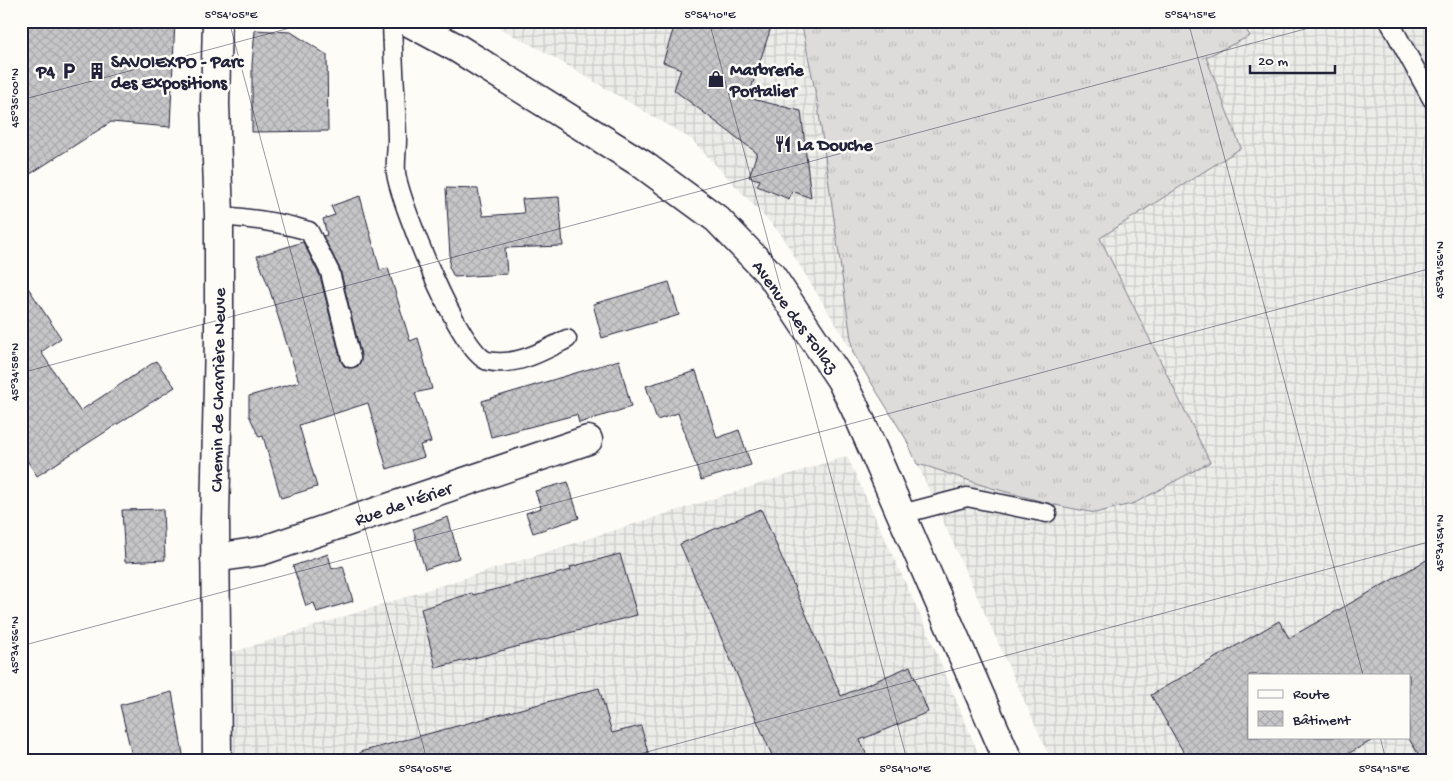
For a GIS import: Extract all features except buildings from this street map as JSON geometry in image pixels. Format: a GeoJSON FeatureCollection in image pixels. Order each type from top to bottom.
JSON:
{"type":"FeatureCollection","features":[{"type":"Feature","properties":{"kind":"street","name":"Chemin de Charrière Neuve"},"geometry":{"type":"LineString","coordinates":[[217,21],[215,104],[219,216],[215,558],[217,760]]}},
{"type":"Feature","properties":{"kind":"street","name":"Avenue des Follaz"},"geometry":{"type":"LineString","coordinates":[[407,21],[457,48],[642,164],[717,219],[771,274],[841,380],[855,408],[1008,760]]}},
{"type":"Feature","properties":{"kind":"street","name":"Rue de l'Érier"},"geometry":{"type":"LineString","coordinates":[[215,558],[260,551],[588,440]]}},
{"type":"Feature","properties":{"kind":"lane"},"geometry":{"type":"LineString","coordinates":[[392,21],[397,141],[396,174],[431,271],[464,338],[476,353],[486,361],[506,363],[531,356],[567,339]]}},
{"type":"Feature","properties":{"kind":"lane"},"geometry":{"type":"LineString","coordinates":[[1389,21],[1432,99]]}},
{"type":"Feature","properties":{"kind":"lane"},"geometry":{"type":"LineString","coordinates":[[219,216],[282,223],[310,232],[330,272],[351,358]]}},
{"type":"Feature","properties":{"kind":"lane"},"geometry":{"type":"LineString","coordinates":[[902,514],[967,497],[1047,514]]}},
{"type":"Feature","properties":{"kind":"shaded area"},"geometry":{"type":"Polygon","coordinates":[[[486,21],[1432,21],[1432,760],[1051,760],[906,439],[780,233],[691,139],[541,50],[486,21]]]}},
{"type":"Feature","properties":{"kind":"shaded area"},"geometry":{"type":"Polygon","coordinates":[[[847,456],[927,630],[981,760],[225,760],[221,656],[847,456]]]}},
{"type":"Feature","properties":{"kind":"green space"},"geometry":{"type":"Polygon","coordinates":[[[801,21],[1241,21],[1250,36],[1206,57],[1241,148],[1100,238],[1210,462],[1135,503],[1095,513],[1055,505],[988,487],[917,464],[906,439],[853,353],[817,100],[801,21]]]}},
{"type":"Feature","properties":{"kind":"place","name":"P4"},"geometry":{"type":"Point","coordinates":[69,71]}},
{"type":"Feature","properties":{"kind":"place","name":"SAVOIEXPO - Parc des Expositions"},"geometry":{"type":"Point","coordinates":[97,71]}},
{"type":"Feature","properties":{"kind":"place","name":"Marbrerie Portalier"},"geometry":{"type":"Point","coordinates":[716,79]}},
{"type":"Feature","properties":{"kind":"place","name":"La Douche"},"geometry":{"type":"Point","coordinates":[783,144]}}]}
